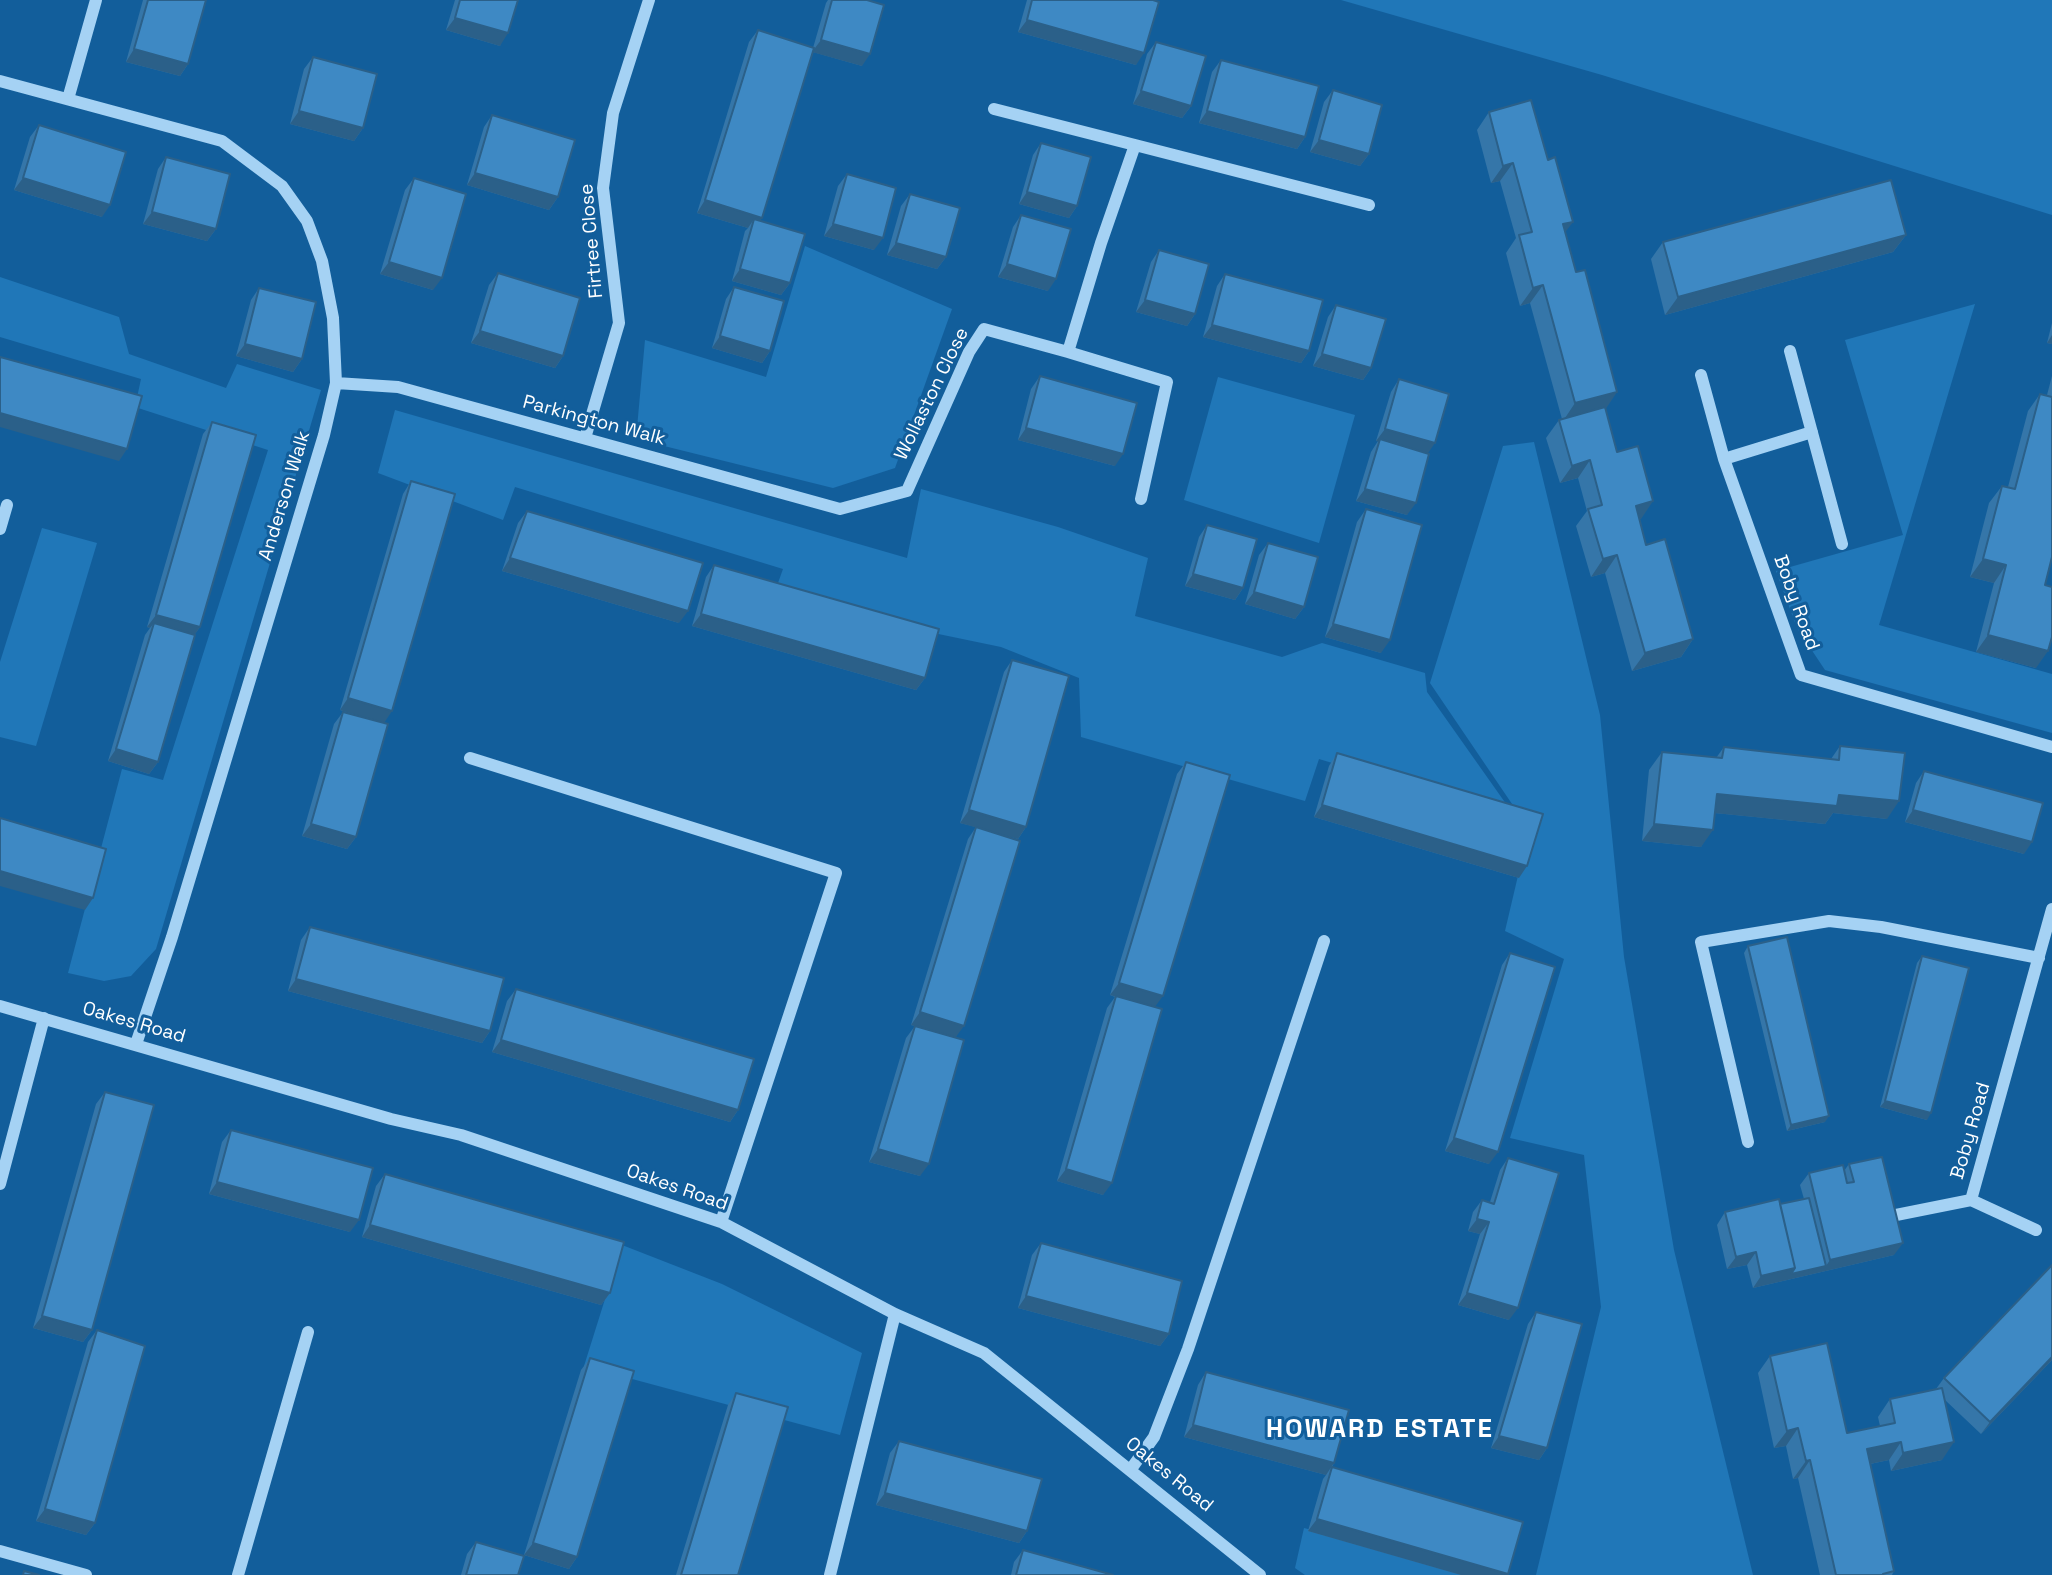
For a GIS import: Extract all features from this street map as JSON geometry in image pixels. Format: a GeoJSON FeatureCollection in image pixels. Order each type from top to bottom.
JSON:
{"type":"FeatureCollection","features":[{"type":"Feature","properties":{"kind":"street"},"geometry":{"type":"LineString","coordinates":[[68,99],[96,0]]}},
{"type":"Feature","properties":{"kind":"street","name":"Firtree Close"},"geometry":{"type":"LineString","coordinates":[[585,438],[619,323],[603,188],[613,113],[649,0]]}},
{"type":"Feature","properties":{"kind":"street","name":"Anderson Walk"},"geometry":{"type":"LineString","coordinates":[[0,81],[222,141],[282,186],[307,221],[322,261],[333,318],[336,383],[324,435],[172,937],[136,1044]]}},
{"type":"Feature","properties":{"kind":"street"},"geometry":{"type":"LineString","coordinates":[[994,109],[1369,205]]}},
{"type":"Feature","properties":{"kind":"street"},"geometry":{"type":"LineString","coordinates":[[1068,352],[1101,243],[1135,145]]}},
{"type":"Feature","properties":{"kind":"street","name":"Wollaston Close"},"geometry":{"type":"LineString","coordinates":[[840,509],[907,491],[969,352],[984,329],[1167,382],[1141,499]]}},
{"type":"Feature","properties":{"kind":"street"},"geometry":{"type":"LineString","coordinates":[[1790,351],[1842,544]]}},
{"type":"Feature","properties":{"kind":"street","name":"Boby Road"},"geometry":{"type":"LineString","coordinates":[[1701,375],[1724,459],[1801,675],[2052,747]]}},
{"type":"Feature","properties":{"kind":"street","name":"Parkington Walk"},"geometry":{"type":"LineString","coordinates":[[336,383],[398,387],[840,509]]}},
{"type":"Feature","properties":{"kind":"street"},"geometry":{"type":"LineString","coordinates":[[1724,459],[1812,432]]}},
{"type":"Feature","properties":{"kind":"street"},"geometry":{"type":"LineString","coordinates":[[0,529],[7,505]]}},
{"type":"Feature","properties":{"kind":"street"},"geometry":{"type":"LineString","coordinates":[[470,758],[836,873],[721,1222]]}},
{"type":"Feature","properties":{"kind":"street","name":"Boby Road"},"geometry":{"type":"LineString","coordinates":[[1972,1200],[2052,909]]}},
{"type":"Feature","properties":{"kind":"street"},"geometry":{"type":"LineString","coordinates":[[1748,1142],[1701,942],[1829,921],[1881,927],[2039,958]]}},
{"type":"Feature","properties":{"kind":"street"},"geometry":{"type":"LineString","coordinates":[[1131,1469],[1154,1437],[1188,1349],[1324,942]]}},
{"type":"Feature","properties":{"kind":"street","name":"Oakes Road"},"geometry":{"type":"LineString","coordinates":[[0,1006],[391,1119],[461,1135],[721,1222],[895,1314],[984,1353],[1260,1575]]}},
{"type":"Feature","properties":{"kind":"street"},"geometry":{"type":"LineString","coordinates":[[0,1184],[44,1018]]}},
{"type":"Feature","properties":{"kind":"street"},"geometry":{"type":"LineString","coordinates":[[1896,1216],[1972,1200],[2035,1230]]}},
{"type":"Feature","properties":{"kind":"street"},"geometry":{"type":"LineString","coordinates":[[830,1575],[895,1314]]}},
{"type":"Feature","properties":{"kind":"street"},"geometry":{"type":"LineString","coordinates":[[238,1575],[308,1332]]}},
{"type":"Feature","properties":{"kind":"street"},"geometry":{"type":"LineString","coordinates":[[0,1551],[86,1575]]}},
{"type":"Feature","properties":{"kind":"shaded area"},"geometry":{"type":"Polygon","coordinates":[[[1341,0],[2052,0],[2052,215],[1602,75],[1341,0]]]}},
{"type":"Feature","properties":{"kind":"shaded area"},"geometry":{"type":"Polygon","coordinates":[[[805,246],[952,309],[895,468],[833,488],[636,439],[645,340],[766,377],[805,246]]]}},
{"type":"Feature","properties":{"kind":"shaded area"},"geometry":{"type":"Polygon","coordinates":[[[0,277],[119,317],[129,354],[226,388],[237,364],[321,390],[156,949],[131,976],[104,981],[68,973],[122,769],[163,780],[268,450],[135,407],[141,379],[0,337],[0,277]]]}},
{"type":"Feature","properties":{"kind":"shaded area"},"geometry":{"type":"Polygon","coordinates":[[[1975,304],[1879,625],[2052,674],[2052,733],[1825,670],[1797,628],[1776,571],[1903,535],[1845,340],[1975,304]]]}},
{"type":"Feature","properties":{"kind":"shaded area"},"geometry":{"type":"Polygon","coordinates":[[[1218,377],[1355,415],[1319,543],[1184,500],[1218,377]]]}},
{"type":"Feature","properties":{"kind":"shaded area"},"geometry":{"type":"Polygon","coordinates":[[[395,410],[907,558],[921,489],[1058,527],[1148,558],[1135,616],[1282,657],[1322,643],[1425,673],[1427,692],[1516,818],[1319,759],[1305,801],[1081,737],[1079,678],[1001,647],[924,631],[778,583],[783,569],[515,487],[503,520],[378,473],[395,410]]]}},
{"type":"Feature","properties":{"kind":"shaded area"},"geometry":{"type":"Polygon","coordinates":[[[1534,442],[1600,715],[1624,957],[1674,1250],[1753,1575],[1536,1575],[1601,1307],[1584,1155],[1510,1138],[1564,959],[1505,931],[1529,829],[1430,683],[1503,446],[1534,442]]]}},
{"type":"Feature","properties":{"kind":"shaded area"},"geometry":{"type":"Polygon","coordinates":[[[42,528],[97,543],[36,746],[0,737],[0,662],[42,528]]]}},
{"type":"Feature","properties":{"kind":"shaded area"},"geometry":{"type":"Polygon","coordinates":[[[622,1245],[722,1284],[862,1353],[840,1435],[584,1366],[622,1245]]]}},
{"type":"Feature","properties":{"kind":"shaded area"},"geometry":{"type":"Polygon","coordinates":[[[1304,1528],[1483,1575],[1305,1575],[1295,1568],[1304,1528]]]}},
{"type":"Feature","properties":{"kind":"building"},"geometry":{"type":"Polygon","coordinates":[[[148,0],[206,0],[188,64],[134,49],[148,0]]]}},
{"type":"Feature","properties":{"kind":"building"},"geometry":{"type":"Polygon","coordinates":[[[460,0],[518,0],[508,33],[455,18],[460,0]]]}},
{"type":"Feature","properties":{"kind":"building"},"geometry":{"type":"Polygon","coordinates":[[[832,0],[867,0],[884,5],[870,54],[821,40],[832,0]]]}},
{"type":"Feature","properties":{"kind":"building"},"geometry":{"type":"Polygon","coordinates":[[[1032,0],[1159,2],[1144,53],[1027,20],[1032,0]]]}},
{"type":"Feature","properties":{"kind":"building"},"geometry":{"type":"Polygon","coordinates":[[[758,30],[814,48],[762,218],[705,200],[758,30]]]}},
{"type":"Feature","properties":{"kind":"building"},"geometry":{"type":"Polygon","coordinates":[[[1156,42],[1206,56],[1191,106],[1141,91],[1156,42]]]}},
{"type":"Feature","properties":{"kind":"building"},"geometry":{"type":"Polygon","coordinates":[[[313,57],[377,74],[363,128],[299,111],[313,57]]]}},
{"type":"Feature","properties":{"kind":"building"},"geometry":{"type":"Polygon","coordinates":[[[1221,60],[1319,86],[1305,137],[1207,111],[1221,60]]]}},
{"type":"Feature","properties":{"kind":"building"},"geometry":{"type":"Polygon","coordinates":[[[1333,90],[1382,105],[1369,154],[1319,140],[1333,90]]]}},
{"type":"Feature","properties":{"kind":"building"},"geometry":{"type":"Polygon","coordinates":[[[1531,100],[1548,160],[1555,157],[1573,222],[1563,224],[1576,272],[1585,270],[1617,392],[1575,403],[1543,285],[1533,288],[1519,235],[1532,232],[1513,163],[1503,166],[1489,112],[1531,100]]]}},
{"type":"Feature","properties":{"kind":"building"},"geometry":{"type":"Polygon","coordinates":[[[492,115],[575,140],[558,197],[475,173],[492,115]]]}},
{"type":"Feature","properties":{"kind":"building"},"geometry":{"type":"Polygon","coordinates":[[[39,125],[126,152],[110,205],[23,178],[39,125]]]}},
{"type":"Feature","properties":{"kind":"building"},"geometry":{"type":"Polygon","coordinates":[[[1041,143],[1091,157],[1077,206],[1027,192],[1041,143]]]}},
{"type":"Feature","properties":{"kind":"building"},"geometry":{"type":"Polygon","coordinates":[[[166,157],[230,174],[216,229],[152,212],[166,157]]]}},
{"type":"Feature","properties":{"kind":"building"},"geometry":{"type":"Polygon","coordinates":[[[847,174],[896,188],[883,238],[833,224],[847,174]]]}},
{"type":"Feature","properties":{"kind":"building"},"geometry":{"type":"Polygon","coordinates":[[[414,178],[466,194],[442,278],[389,262],[414,178]]]}},
{"type":"Feature","properties":{"kind":"building"},"geometry":{"type":"Polygon","coordinates":[[[1891,180],[1906,235],[1678,297],[1663,242],[1891,180]]]}},
{"type":"Feature","properties":{"kind":"building"},"geometry":{"type":"Polygon","coordinates":[[[910,194],[960,208],[946,257],[896,243],[910,194]]]}},
{"type":"Feature","properties":{"kind":"building"},"geometry":{"type":"Polygon","coordinates":[[[1021,215],[1071,229],[1056,279],[1007,264],[1021,215]]]}},
{"type":"Feature","properties":{"kind":"building"},"geometry":{"type":"Polygon","coordinates":[[[754,219],[805,234],[790,283],[740,269],[754,219]]]}},
{"type":"Feature","properties":{"kind":"building"},"geometry":{"type":"Polygon","coordinates":[[[1159,250],[1209,264],[1195,314],[1145,300],[1159,250]]]}},
{"type":"Feature","properties":{"kind":"building"},"geometry":{"type":"Polygon","coordinates":[[[498,273],[580,298],[563,356],[480,331],[498,273]]]}},
{"type":"Feature","properties":{"kind":"building"},"geometry":{"type":"Polygon","coordinates":[[[1225,274],[1323,300],[1309,351],[1212,325],[1225,274]]]}},
{"type":"Feature","properties":{"kind":"building"},"geometry":{"type":"Polygon","coordinates":[[[734,287],[784,301],[770,351],[720,336],[734,287]]]}},
{"type":"Feature","properties":{"kind":"building"},"geometry":{"type":"Polygon","coordinates":[[[259,288],[316,302],[302,359],[245,344],[259,288]]]}},
{"type":"Feature","properties":{"kind":"building"},"geometry":{"type":"Polygon","coordinates":[[[1336,305],[1386,319],[1371,368],[1322,354],[1336,305]]]}},
{"type":"Feature","properties":{"kind":"building"},"geometry":{"type":"Polygon","coordinates":[[[0,357],[142,396],[127,449],[0,413],[0,357]]]}},
{"type":"Feature","properties":{"kind":"building"},"geometry":{"type":"Polygon","coordinates":[[[1040,376],[1137,403],[1123,454],[1026,428],[1040,376]]]}},
{"type":"Feature","properties":{"kind":"building"},"geometry":{"type":"Polygon","coordinates":[[[1399,379],[1449,394],[1435,443],[1385,429],[1399,379]]]}},
{"type":"Feature","properties":{"kind":"building"},"geometry":{"type":"Polygon","coordinates":[[[2040,394],[2052,397],[2052,557],[2045,585],[2052,587],[2052,637],[2048,651],[1988,635],[2006,565],[1983,559],[2002,486],[2015,489],[2040,394]]]}},
{"type":"Feature","properties":{"kind":"building"},"geometry":{"type":"Polygon","coordinates":[[[1605,407],[1617,452],[1638,446],[1653,501],[1636,506],[1646,545],[1665,539],[1693,639],[1645,653],[1617,555],[1603,559],[1588,509],[1602,505],[1590,460],[1572,466],[1559,420],[1605,407]]]}},
{"type":"Feature","properties":{"kind":"building"},"geometry":{"type":"Polygon","coordinates":[[[212,422],[256,435],[200,627],[156,615],[212,422]]]}},
{"type":"Feature","properties":{"kind":"building"},"geometry":{"type":"Polygon","coordinates":[[[1380,439],[1429,454],[1416,503],[1365,489],[1380,439]]]}},
{"type":"Feature","properties":{"kind":"building"},"geometry":{"type":"Polygon","coordinates":[[[411,481],[455,494],[392,711],[348,698],[411,481]]]}},
{"type":"Feature","properties":{"kind":"building"},"geometry":{"type":"Polygon","coordinates":[[[1366,509],[1422,525],[1390,640],[1333,624],[1366,509]]]}},
{"type":"Feature","properties":{"kind":"building"},"geometry":{"type":"Polygon","coordinates":[[[527,511],[703,563],[688,611],[510,558],[527,511]]]}},
{"type":"Feature","properties":{"kind":"building"},"geometry":{"type":"Polygon","coordinates":[[[1207,525],[1257,539],[1243,588],[1193,574],[1207,525]]]}},
{"type":"Feature","properties":{"kind":"building"},"geometry":{"type":"Polygon","coordinates":[[[1268,543],[1318,557],[1304,607],[1254,592],[1268,543]]]}},
{"type":"Feature","properties":{"kind":"building"},"geometry":{"type":"Polygon","coordinates":[[[714,565],[939,629],[925,678],[701,614],[714,565]]]}},
{"type":"Feature","properties":{"kind":"building"},"geometry":{"type":"Polygon","coordinates":[[[154,623],[195,635],[158,762],[116,749],[154,623]]]}},
{"type":"Feature","properties":{"kind":"building"},"geometry":{"type":"Polygon","coordinates":[[[1012,660],[1069,676],[1026,827],[969,810],[1012,660]]]}},
{"type":"Feature","properties":{"kind":"building"},"geometry":{"type":"Polygon","coordinates":[[[343,712],[388,724],[356,837],[311,824],[343,712]]]}},
{"type":"Feature","properties":{"kind":"building"},"geometry":{"type":"Polygon","coordinates":[[[1840,746],[1905,753],[1899,801],[1839,795],[1837,806],[1717,794],[1713,830],[1654,824],[1662,752],[1722,758],[1724,747],[1839,760],[1840,746]]]}},
{"type":"Feature","properties":{"kind":"building"},"geometry":{"type":"Polygon","coordinates":[[[1337,753],[1543,814],[1527,866],[1322,805],[1337,753]]]}},
{"type":"Feature","properties":{"kind":"building"},"geometry":{"type":"Polygon","coordinates":[[[1186,762],[1230,775],[1163,996],[1119,983],[1186,762]]]}},
{"type":"Feature","properties":{"kind":"building"},"geometry":{"type":"Polygon","coordinates":[[[1924,771],[2043,803],[2032,842],[1913,810],[1924,771]]]}},
{"type":"Feature","properties":{"kind":"building"},"geometry":{"type":"Polygon","coordinates":[[[0,818],[106,849],[93,898],[0,871],[0,818]]]}},
{"type":"Feature","properties":{"kind":"building"},"geometry":{"type":"Polygon","coordinates":[[[976,827],[1020,841],[964,1026],[920,1012],[976,827]]]}},
{"type":"Feature","properties":{"kind":"building"},"geometry":{"type":"Polygon","coordinates":[[[310,927],[504,978],[490,1031],[296,979],[310,927]]]}},
{"type":"Feature","properties":{"kind":"building"},"geometry":{"type":"Polygon","coordinates":[[[1787,937],[1829,1116],[1791,1125],[1748,946],[1787,937]]]}},
{"type":"Feature","properties":{"kind":"building"},"geometry":{"type":"Polygon","coordinates":[[[1510,953],[1555,967],[1498,1152],[1454,1138],[1510,953]]]}},
{"type":"Feature","properties":{"kind":"building"},"geometry":{"type":"Polygon","coordinates":[[[1922,956],[1969,968],[1931,1113],[1885,1101],[1922,956]]]}},
{"type":"Feature","properties":{"kind":"building"},"geometry":{"type":"Polygon","coordinates":[[[516,989],[754,1059],[738,1110],[501,1040],[516,989]]]}},
{"type":"Feature","properties":{"kind":"building"},"geometry":{"type":"Polygon","coordinates":[[[1116,996],[1162,1009],[1112,1183],[1066,1169],[1116,996]]]}},
{"type":"Feature","properties":{"kind":"building"},"geometry":{"type":"Polygon","coordinates":[[[915,1026],[964,1040],[929,1164],[878,1149],[915,1026]]]}},
{"type":"Feature","properties":{"kind":"building"},"geometry":{"type":"Polygon","coordinates":[[[105,1092],[154,1105],[92,1330],[42,1316],[105,1092]]]}},
{"type":"Feature","properties":{"kind":"building"},"geometry":{"type":"Polygon","coordinates":[[[231,1130],[373,1168],[359,1220],[217,1182],[231,1130]]]}},
{"type":"Feature","properties":{"kind":"building"},"geometry":{"type":"Polygon","coordinates":[[[1882,1157],[1903,1243],[1830,1260],[1809,1173],[1843,1165],[1847,1183],[1854,1182],[1849,1164],[1882,1157]]]}},
{"type":"Feature","properties":{"kind":"building"},"geometry":{"type":"Polygon","coordinates":[[[1508,1158],[1559,1173],[1518,1308],[1467,1293],[1489,1222],[1477,1219],[1482,1200],[1494,1204],[1508,1158]]]}},
{"type":"Feature","properties":{"kind":"building"},"geometry":{"type":"Polygon","coordinates":[[[385,1174],[624,1242],[610,1293],[370,1225],[385,1174]]]}},
{"type":"Feature","properties":{"kind":"building"},"geometry":{"type":"Polygon","coordinates":[[[1809,1198],[1826,1266],[1791,1274],[1795,1268],[1780,1204],[1809,1198]]]}},
{"type":"Feature","properties":{"kind":"building"},"geometry":{"type":"Polygon","coordinates":[[[1779,1199],[1795,1268],[1761,1276],[1756,1252],[1736,1257],[1725,1212],[1779,1199]]]}},
{"type":"Feature","properties":{"kind":"building"},"geometry":{"type":"Polygon","coordinates":[[[1041,1243],[1182,1281],[1169,1334],[1026,1296],[1041,1243]]]}},
{"type":"Feature","properties":{"kind":"building"},"geometry":{"type":"Polygon","coordinates":[[[2052,1265],[2052,1357],[1990,1422],[1944,1378],[2052,1265]]]}},
{"type":"Feature","properties":{"kind":"building"},"geometry":{"type":"Polygon","coordinates":[[[1536,1312],[1582,1324],[1547,1448],[1499,1436],[1536,1312]]]}},
{"type":"Feature","properties":{"kind":"building"},"geometry":{"type":"Polygon","coordinates":[[[97,1330],[145,1346],[95,1523],[45,1509],[97,1330]]]}},
{"type":"Feature","properties":{"kind":"building"},"geometry":{"type":"Polygon","coordinates":[[[1827,1343],[1847,1433],[1895,1423],[1890,1399],[1942,1388],[1954,1442],[1903,1453],[1901,1442],[1867,1449],[1894,1571],[1883,1575],[1836,1575],[1810,1460],[1806,1461],[1798,1428],[1787,1431],[1770,1356],[1827,1343]]]}},
{"type":"Feature","properties":{"kind":"building"},"geometry":{"type":"Polygon","coordinates":[[[590,1358],[634,1371],[577,1557],[533,1543],[590,1358]]]}},
{"type":"Feature","properties":{"kind":"building"},"geometry":{"type":"Polygon","coordinates":[[[1206,1372],[1349,1410],[1334,1463],[1193,1425],[1206,1372]]]}},
{"type":"Feature","properties":{"kind":"building"},"geometry":{"type":"Polygon","coordinates":[[[736,1393],[788,1407],[738,1575],[681,1575],[736,1393]]]}},
{"type":"Feature","properties":{"kind":"building"},"geometry":{"type":"Polygon","coordinates":[[[899,1441],[1042,1479],[1027,1531],[885,1493],[899,1441]]]}},
{"type":"Feature","properties":{"kind":"building"},"geometry":{"type":"Polygon","coordinates":[[[1332,1467],[1523,1522],[1508,1574],[1317,1519],[1332,1467]]]}},
{"type":"Feature","properties":{"kind":"building"},"geometry":{"type":"Polygon","coordinates":[[[476,1542],[524,1556],[518,1575],[466,1575],[476,1542]]]}},
{"type":"Feature","properties":{"kind":"building"},"geometry":{"type":"Polygon","coordinates":[[[1023,1550],[1113,1575],[1016,1575],[1023,1550]]]}},
{"type":"Feature","properties":{"kind":"building"},"geometry":{"type":"Polygon","coordinates":[[[24,1571],[39,1575],[23,1575],[24,1571]]]}},
{"type":"Feature","properties":{"kind":"district","name":"HOWARD ESTATE"},"geometry":{"type":"Point","coordinates":[1380,1430]}}]}
